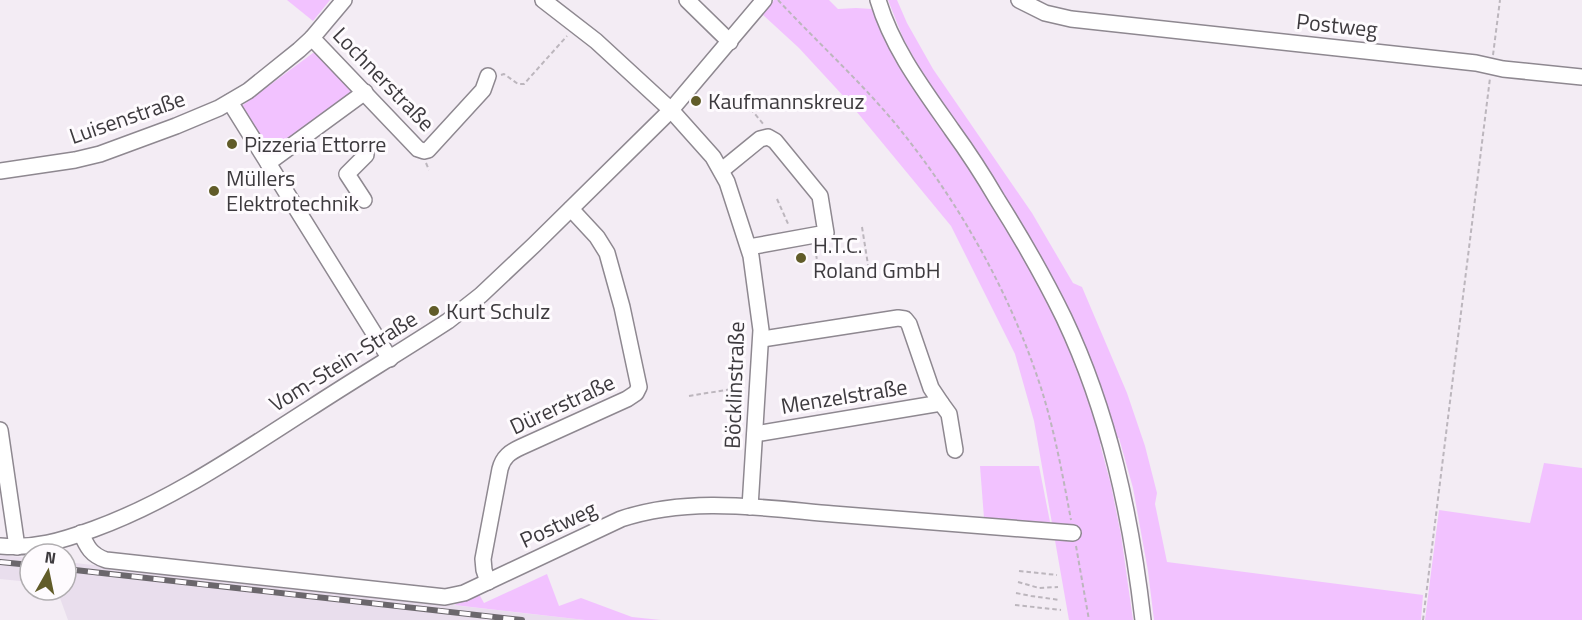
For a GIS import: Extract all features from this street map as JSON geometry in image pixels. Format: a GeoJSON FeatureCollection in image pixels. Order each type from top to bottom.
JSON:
{"type":"FeatureCollection","features":[{"type":"Feature","properties":{"kind":"street","name":"Luisenstraße"},"geometry":{"type":"LineString","coordinates":[[0,171],[100,154],[176,126],[230,102],[278,68],[312,38],[344,0]]}},
{"type":"Feature","properties":{"kind":"street","name":"Böcklinstraße"},"geometry":{"type":"LineString","coordinates":[[543,0],[576,25],[671,110],[713,157],[722,170],[732,194],[749,246],[762,339],[750,507]]}},
{"type":"Feature","properties":{"kind":"street"},"geometry":{"type":"LineString","coordinates":[[687,0],[730,42]]}},
{"type":"Feature","properties":{"kind":"street","name":"Vom-Stein-Straße"},"geometry":{"type":"LineString","coordinates":[[0,546],[44,544],[134,513],[170,496],[390,359],[462,311],[571,209],[671,110],[764,0]]}},
{"type":"Feature","properties":{"kind":"street"},"geometry":{"type":"LineString","coordinates":[[878,0],[903,56],[997,199],[1064,318],[1090,380],[1112,451],[1132,535],[1143,620]]}},
{"type":"Feature","properties":{"kind":"street","name":"Postweg"},"geometry":{"type":"LineString","coordinates":[[1019,0],[1045,13],[1071,19],[1582,77]]}},
{"type":"Feature","properties":{"kind":"street","name":"Lochnerstraße"},"geometry":{"type":"LineString","coordinates":[[312,38],[418,149],[424,151],[428,150],[483,90],[488,76]]}},
{"type":"Feature","properties":{"kind":"street"},"geometry":{"type":"LineString","coordinates":[[268,163],[365,92]]}},
{"type":"Feature","properties":{"kind":"street"},"geometry":{"type":"LineString","coordinates":[[230,102],[390,359]]}},
{"type":"Feature","properties":{"kind":"street"},"geometry":{"type":"LineString","coordinates":[[722,170],[760,139],[768,137],[820,196],[826,233],[749,246]]}},
{"type":"Feature","properties":{"kind":"street"},"geometry":{"type":"LineString","coordinates":[[364,200],[347,174],[366,155]]}},
{"type":"Feature","properties":{"kind":"street","name":"Dürerstraße"},"geometry":{"type":"LineString","coordinates":[[488,582],[483,559],[500,469],[504,459],[521,447],[627,399],[636,393],[639,387],[622,307],[607,253],[597,237],[571,209]]}},
{"type":"Feature","properties":{"kind":"street","name":"Menzelstraße"},"geometry":{"type":"LineString","coordinates":[[762,339],[901,318],[909,324],[932,388],[949,414],[955,450]]}},
{"type":"Feature","properties":{"kind":"street","name":"Menzelstraße"},"geometry":{"type":"LineString","coordinates":[[755,434],[941,403]]}},
{"type":"Feature","properties":{"kind":"street"},"geometry":{"type":"LineString","coordinates":[[0,430],[17,547]]}},
{"type":"Feature","properties":{"kind":"street","name":"Postweg"},"geometry":{"type":"LineString","coordinates":[[81,533],[87,548],[95,556],[106,560],[439,597],[458,595],[628,517],[695,505],[750,507],[1074,533]]}},
{"type":"Feature","properties":{"kind":"path"},"geometry":{"type":"LineString","coordinates":[[778,0],[895,123],[931,171],[973,236],[1008,305],[1040,384],[1051,423],[1089,620]]}},
{"type":"Feature","properties":{"kind":"path"},"geometry":{"type":"LineString","coordinates":[[1423,620],[1500,0]]}},
{"type":"Feature","properties":{"kind":"path"},"geometry":{"type":"LineString","coordinates":[[488,76],[504,74],[518,84],[524,84],[576,25]]}},
{"type":"Feature","properties":{"kind":"path"},"geometry":{"type":"LineString","coordinates":[[741,97],[769,130]]}},
{"type":"Feature","properties":{"kind":"path"},"geometry":{"type":"LineString","coordinates":[[777,199],[794,239]]}},
{"type":"Feature","properties":{"kind":"path"},"geometry":{"type":"LineString","coordinates":[[862,227],[869,270]]}},
{"type":"Feature","properties":{"kind":"path"},"geometry":{"type":"LineString","coordinates":[[813,236],[819,274]]}},
{"type":"Feature","properties":{"kind":"path"},"geometry":{"type":"LineString","coordinates":[[689,396],[759,385]]}},
{"type":"Feature","properties":{"kind":"path"},"geometry":{"type":"LineString","coordinates":[[1019,571],[1057,575]]}},
{"type":"Feature","properties":{"kind":"path"},"geometry":{"type":"LineString","coordinates":[[1018,582],[1039,588],[1058,586]]}},
{"type":"Feature","properties":{"kind":"path"},"geometry":{"type":"LineString","coordinates":[[1016,593],[1060,600]]}},
{"type":"Feature","properties":{"kind":"path"},"geometry":{"type":"LineString","coordinates":[[1015,605],[1061,610]]}},
{"type":"Feature","properties":{"kind":"shaded area"},"geometry":{"type":"Polygon","coordinates":[[[287,0],[330,0],[313,21],[287,0]]]}},
{"type":"Feature","properties":{"kind":"shaded area"},"geometry":{"type":"Polygon","coordinates":[[[774,0],[829,0],[838,9],[872,9],[881,33],[895,59],[973,171],[1024,256],[1058,321],[1085,384],[1104,443],[1100,444],[1121,535],[1133,620],[1069,620],[1034,421],[1015,354],[951,226],[847,100],[799,48],[762,14],[774,0]]]}},
{"type":"Feature","properties":{"kind":"shaded area"},"geometry":{"type":"Polygon","coordinates":[[[888,0],[897,0],[933,69],[1032,213],[1073,283],[1082,287],[1127,393],[1145,446],[1157,493],[1155,504],[1167,562],[1423,595],[1421,620],[1154,620],[1133,488],[1119,438],[1115,439],[1095,379],[921,71],[903,38],[888,0]]]}},
{"type":"Feature","properties":{"kind":"shaded area"},"geometry":{"type":"Polygon","coordinates":[[[313,53],[352,90],[350,94],[272,151],[267,151],[239,108],[313,53]]]}},
{"type":"Feature","properties":{"kind":"shaded area"},"geometry":{"type":"Polygon","coordinates":[[[1544,463],[1582,468],[1582,620],[1425,620],[1439,510],[1530,523],[1544,463]]]}},
{"type":"Feature","properties":{"kind":"shaded area"},"geometry":{"type":"Polygon","coordinates":[[[980,466],[1039,466],[1051,527],[984,518],[980,466]]]}},
{"type":"Feature","properties":{"kind":"shaded area"},"geometry":{"type":"Polygon","coordinates":[[[0,555],[18,557],[18,581],[0,579],[0,555]]]}},
{"type":"Feature","properties":{"kind":"shaded area"},"geometry":{"type":"Polygon","coordinates":[[[78,563],[585,620],[68,620],[61,602],[78,602],[78,563]]]}},
{"type":"Feature","properties":{"kind":"shaded area"},"geometry":{"type":"Polygon","coordinates":[[[547,574],[559,606],[581,598],[632,617],[661,620],[585,620],[454,605],[479,594],[484,603],[547,574]]]}},
{"type":"Feature","properties":{"kind":"railway"},"geometry":{"type":"LineString","coordinates":[[0,562],[18,564]]}},
{"type":"Feature","properties":{"kind":"railway"},"geometry":{"type":"LineString","coordinates":[[78,570],[522,620]]}},
{"type":"Feature","properties":{"kind":"place","name":"Kaufmannskreuz"},"geometry":{"type":"Point","coordinates":[696,101]}},
{"type":"Feature","properties":{"kind":"place","name":"Pizzeria Ettorre"},"geometry":{"type":"Point","coordinates":[232,144]}},
{"type":"Feature","properties":{"kind":"place","name":"Müllers Elektrotechnik"},"geometry":{"type":"Point","coordinates":[214,191]}},
{"type":"Feature","properties":{"kind":"place","name":"H.T.C. Roland GmbH"},"geometry":{"type":"Point","coordinates":[801,258]}},
{"type":"Feature","properties":{"kind":"place","name":"Kurt Schulz"},"geometry":{"type":"Point","coordinates":[434,311]}}]}
